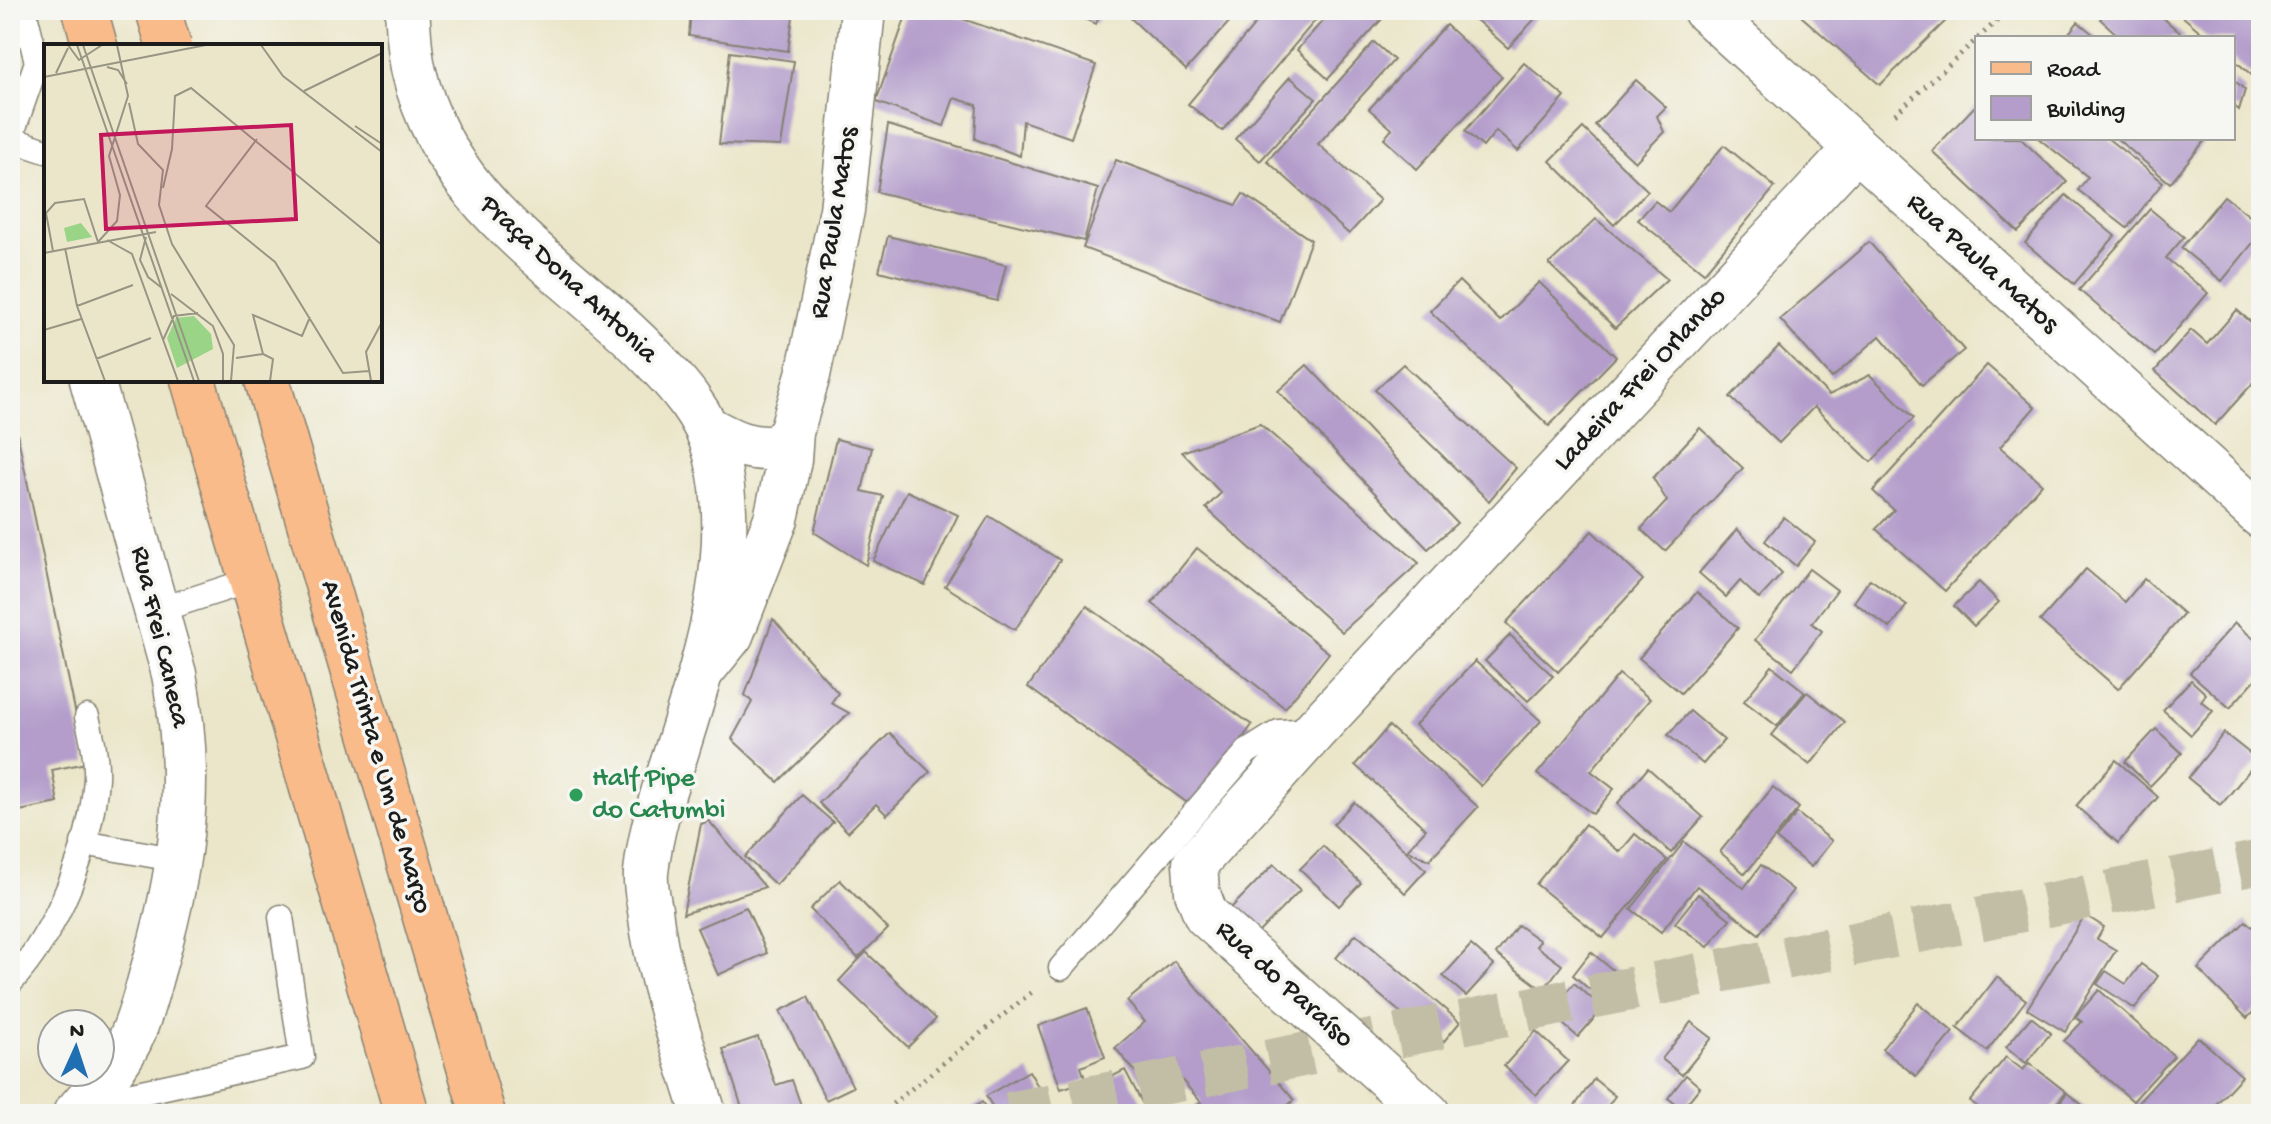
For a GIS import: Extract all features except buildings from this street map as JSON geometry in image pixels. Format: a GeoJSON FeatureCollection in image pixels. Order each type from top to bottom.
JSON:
{"type":"FeatureCollection","features":[{"type":"Feature","properties":{"kind":"main road"},"geometry":{"type":"LineString","coordinates":[[85,10],[94,44]]}},
{"type":"Feature","properties":{"kind":"main road"},"geometry":{"type":"LineString","coordinates":[[158,10],[168,44]]}},
{"type":"Feature","properties":{"kind":"main road"},"geometry":{"type":"LineString","coordinates":[[194,382],[407,1114]]}},
{"type":"Feature","properties":{"kind":"main road","name":"Avenida Trinta e Um de Março"},"geometry":{"type":"LineString","coordinates":[[268,382],[483,1114]]}},
{"type":"Feature","properties":{"kind":"street"},"geometry":{"type":"LineString","coordinates":[[163,44],[182,10]]}},
{"type":"Feature","properties":{"kind":"street","name":"Praça Dona Antonia"},"geometry":{"type":"LineString","coordinates":[[407,10],[414,71],[434,130],[472,188],[516,238],[629,334],[664,370],[707,428],[723,496],[726,548],[701,672],[655,820],[645,876],[655,950],[704,1114]]}},
{"type":"Feature","properties":{"kind":"street","name":"Rua Paula Matos"},"geometry":{"type":"LineString","coordinates":[[701,672],[731,635],[776,519],[789,460],[791,432],[808,375],[842,210],[863,10]]}},
{"type":"Feature","properties":{"kind":"street","name":"Rua Paula Matos"},"geometry":{"type":"LineString","coordinates":[[1705,10],[1855,150],[2261,516]]}},
{"type":"Feature","properties":{"kind":"street","name":"Ladeira Frei Orlando"},"geometry":{"type":"LineString","coordinates":[[1315,730],[1855,150]]}},
{"type":"Feature","properties":{"kind":"street","name":"Rua Frei Caneca"},"geometry":{"type":"LineString","coordinates":[[79,1109],[108,1075],[130,1039],[175,890],[187,783],[183,724],[174,674],[93,382]]}},
{"type":"Feature","properties":{"kind":"street"},"geometry":{"type":"LineString","coordinates":[[707,428],[737,444],[762,449],[779,447],[791,432]]}},
{"type":"Feature","properties":{"kind":"street","name":"Rua do Paraíso"},"geometry":{"type":"LineString","coordinates":[[1315,730],[1195,864],[1197,892],[1206,915],[1428,1114]]}},
{"type":"Feature","properties":{"kind":"lane"},"geometry":{"type":"LineString","coordinates":[[24,10],[37,62],[10,139],[44,150]]}},
{"type":"Feature","properties":{"kind":"lane"},"geometry":{"type":"LineString","coordinates":[[156,611],[236,585]]}},
{"type":"Feature","properties":{"kind":"lane"},"geometry":{"type":"LineString","coordinates":[[10,983],[35,952],[61,900],[83,843],[96,778],[87,717]]}},
{"type":"Feature","properties":{"kind":"lane"},"geometry":{"type":"LineString","coordinates":[[1061,968],[1247,752],[1279,732],[1315,730]]}},
{"type":"Feature","properties":{"kind":"lane"},"geometry":{"type":"LineString","coordinates":[[83,843],[179,860]]}},
{"type":"Feature","properties":{"kind":"lane"},"geometry":{"type":"LineString","coordinates":[[79,1109],[302,1057],[281,917]]}},
{"type":"Feature","properties":{"kind":"path"},"geometry":{"type":"LineString","coordinates":[[1981,36],[2009,10]]}},
{"type":"Feature","properties":{"kind":"path"},"geometry":{"type":"LineString","coordinates":[[1855,150],[1975,42]]}},
{"type":"Feature","properties":{"kind":"path"},"geometry":{"type":"LineString","coordinates":[[880,1114],[1061,968]]}},
{"type":"Feature","properties":{"kind":"tunnel"},"geometry":{"type":"LineString","coordinates":[[1009,1114],[2261,862]]}},
{"type":"Feature","properties":{"kind":"place","name":"Half Pipe do Catumbi"},"geometry":{"type":"Point","coordinates":[576,795]}}]}
